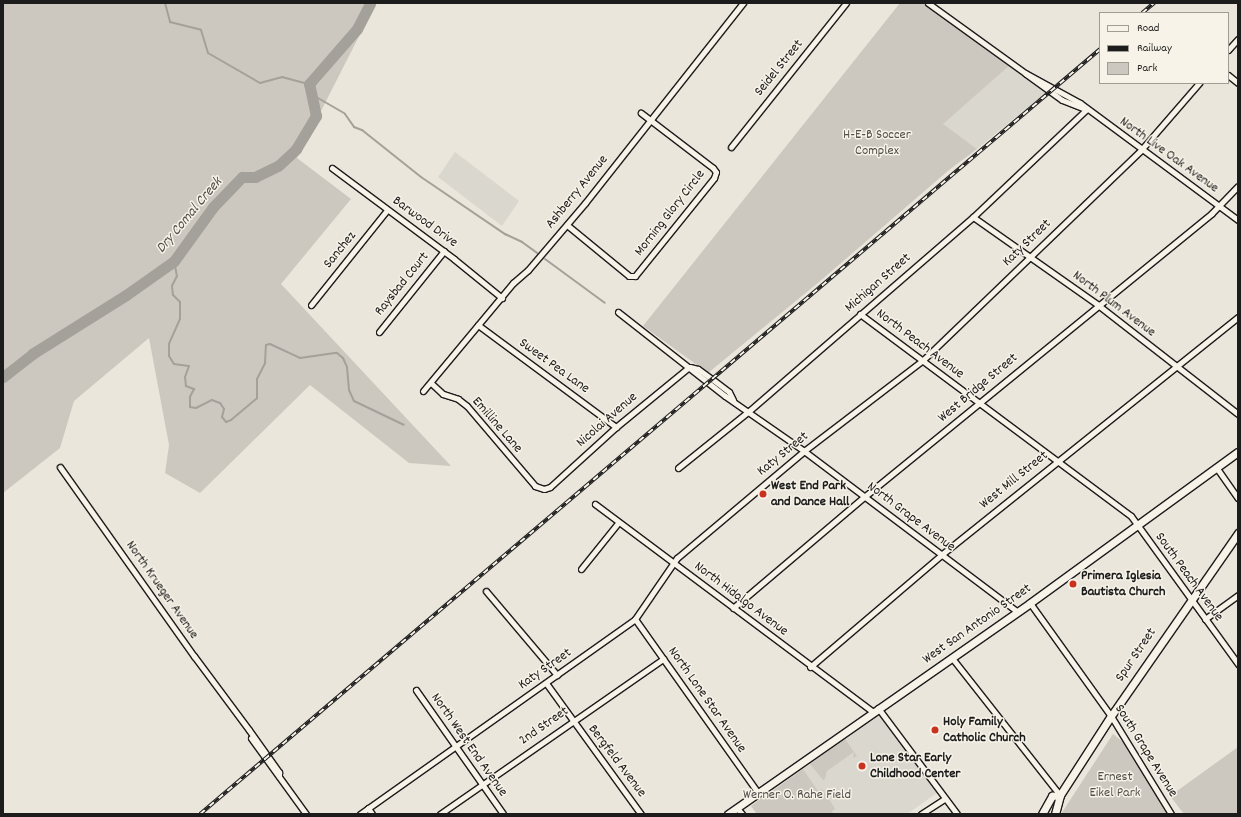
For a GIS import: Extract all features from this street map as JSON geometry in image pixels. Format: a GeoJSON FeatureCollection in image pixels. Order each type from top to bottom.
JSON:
{"type":"FeatureCollection","features":[{"type":"Feature","properties":{"kind":"street","name":"Ashberry Avenue"},"geometry":{"type":"LineString","coordinates":[[423,391],[478,325],[567,225],[648,120],[743,3]]}},
{"type":"Feature","properties":{"kind":"street","name":"Seidel Street"},"geometry":{"type":"LineString","coordinates":[[731,147],[846,3]]}},
{"type":"Feature","properties":{"kind":"street","name":"North Live Oak Avenue"},"geometry":{"type":"LineString","coordinates":[[928,3],[1025,73],[1030,79],[1062,100],[1087,109],[1238,220]]}},
{"type":"Feature","properties":{"kind":"street"},"geometry":{"type":"LineString","coordinates":[[1229,49],[1238,39]]}},
{"type":"Feature","properties":{"kind":"street"},"geometry":{"type":"LineString","coordinates":[[1229,76],[1238,83]]}},
{"type":"Feature","properties":{"kind":"street","name":"Katy Street"},"geometry":{"type":"LineString","coordinates":[[360,814],[635,619],[673,564],[804,451],[923,360],[1141,150],[1198,84]]}},
{"type":"Feature","properties":{"kind":"street","name":"Michigan Street"},"geometry":{"type":"LineString","coordinates":[[678,468],[749,411],[973,217],[1087,109]]}},
{"type":"Feature","properties":{"kind":"street","name":"Morning Glory Circle"},"geometry":{"type":"LineString","coordinates":[[567,225],[629,276],[635,276],[714,178],[716,172],[713,168],[648,120],[641,113]]}},
{"type":"Feature","properties":{"kind":"street","name":"Barwood Drive"},"geometry":{"type":"LineString","coordinates":[[332,168],[444,251],[502,298]]}},
{"type":"Feature","properties":{"kind":"street","name":"West Bridge Street"},"geometry":{"type":"LineString","coordinates":[[734,608],[864,497],[1220,206],[1238,186]]}},
{"type":"Feature","properties":{"kind":"street","name":"Sanchez"},"geometry":{"type":"LineString","coordinates":[[311,305],[387,210]]}},
{"type":"Feature","properties":{"kind":"street","name":"North Plum Avenue"},"geometry":{"type":"LineString","coordinates":[[973,217],[1029,258],[1098,305],[1175,367],[1238,414]]}},
{"type":"Feature","properties":{"kind":"street","name":"Raysbad Court"},"geometry":{"type":"LineString","coordinates":[[379,332],[444,251]]}},
{"type":"Feature","properties":{"kind":"street","name":"North Grape Avenue"},"geometry":{"type":"LineString","coordinates":[[618,312],[725,396],[749,411],[804,451],[1016,611]]}},
{"type":"Feature","properties":{"kind":"street","name":"North Peach Avenue"},"geometry":{"type":"LineString","coordinates":[[860,314],[923,360],[1056,462],[1131,516],[1136,523]]}},
{"type":"Feature","properties":{"kind":"street","name":"West Mill Street"},"geometry":{"type":"LineString","coordinates":[[810,666],[941,555],[1238,317]]}},
{"type":"Feature","properties":{"kind":"street","name":"Sweet Pea Lane"},"geometry":{"type":"LineString","coordinates":[[478,325],[616,427]]}},
{"type":"Feature","properties":{"kind":"street","name":"Nicolai Avenue"},"geometry":{"type":"LineString","coordinates":[[540,489],[550,487],[616,427],[689,367]]}},
{"type":"Feature","properties":{"kind":"street","name":"Emilline Lane"},"geometry":{"type":"LineString","coordinates":[[431,383],[443,394],[458,399],[467,406],[533,484],[540,489]]}},
{"type":"Feature","properties":{"kind":"street","name":"West San Antonio Street"},"geometry":{"type":"LineString","coordinates":[[728,814],[740,811],[758,794],[952,658],[1016,611],[1030,603],[1136,523],[1238,452]]}},
{"type":"Feature","properties":{"kind":"street","name":"North Krueger Avenue"},"geometry":{"type":"LineString","coordinates":[[60,467],[245,727],[275,774],[279,776],[306,814]]}},
{"type":"Feature","properties":{"kind":"street"},"geometry":{"type":"LineString","coordinates":[[1216,467],[1238,498]]}},
{"type":"Feature","properties":{"kind":"street","name":"North Hidalgo Avenue"},"geometry":{"type":"LineString","coordinates":[[595,504],[618,524],[734,608],[810,666],[876,710],[957,814]]}},
{"type":"Feature","properties":{"kind":"street","name":"South Peach Avenue"},"geometry":{"type":"LineString","coordinates":[[1136,523],[1238,664]]}},
{"type":"Feature","properties":{"kind":"street"},"geometry":{"type":"LineString","coordinates":[[581,569],[618,524]]}},
{"type":"Feature","properties":{"kind":"street","name":"Spur Street"},"geometry":{"type":"LineString","coordinates":[[1055,814],[1059,807],[1060,795],[1111,716],[1190,598],[1238,533]]}},
{"type":"Feature","properties":{"kind":"street"},"geometry":{"type":"LineString","coordinates":[[486,591],[557,675]]}},
{"type":"Feature","properties":{"kind":"street"},"geometry":{"type":"LineString","coordinates":[[1205,619],[1238,595]]}},
{"type":"Feature","properties":{"kind":"street","name":"South Grape Avenue"},"geometry":{"type":"LineString","coordinates":[[1030,603],[1111,716],[1171,814]]}},
{"type":"Feature","properties":{"kind":"street","name":"North Lone Star Avenue"},"geometry":{"type":"LineString","coordinates":[[635,619],[758,794]]}},
{"type":"Feature","properties":{"kind":"street","name":"2nd Street"},"geometry":{"type":"LineString","coordinates":[[440,814],[663,658]]}},
{"type":"Feature","properties":{"kind":"street"},"geometry":{"type":"LineString","coordinates":[[952,658],[1060,795]]}},
{"type":"Feature","properties":{"kind":"street","name":"Bergfeld Avenue"},"geometry":{"type":"LineString","coordinates":[[546,683],[641,814]]}},
{"type":"Feature","properties":{"kind":"street","name":"North West End Avenue"},"geometry":{"type":"LineString","coordinates":[[416,690],[503,814]]}},
{"type":"Feature","properties":{"kind":"street","name":"Spur Street"},"geometry":{"type":"LineString","coordinates":[[1042,814],[1052,796],[1060,795]]}},
{"type":"Feature","properties":{"kind":"street"},"geometry":{"type":"LineString","coordinates":[[921,814],[944,799]]}},
{"type":"Feature","properties":{"kind":"street"},"geometry":{"type":"LineString","coordinates":[[368,808],[372,814]]}},
{"type":"Feature","properties":{"kind":"shaded area"},"geometry":{"type":"Polygon","coordinates":[[[1009,66],[1045,93],[977,149],[942,124],[1009,66]]]}},
{"type":"Feature","properties":{"kind":"shaded area"},"geometry":{"type":"Polygon","coordinates":[[[455,152],[519,201],[502,226],[438,177],[455,152]]]}},
{"type":"Feature","properties":{"kind":"shaded area","name":"Lone Star Early Childhood Center"},"geometry":{"type":"Polygon","coordinates":[[[881,714],[937,793],[907,814],[757,814],[751,806],[881,714]]]}},
{"type":"Feature","properties":{"kind":"green space"},"geometry":{"type":"Polygon","coordinates":[[[3,3],[376,3],[297,158],[351,199],[281,284],[451,466],[409,463],[310,385],[200,493],[165,473],[169,445],[149,338],[74,401],[60,448],[3,493],[3,3]]]}},
{"type":"Feature","properties":{"kind":"green space","name":"H-E-B Soccer Complex"},"geometry":{"type":"Polygon","coordinates":[[[900,3],[927,3],[1009,66],[943,124],[977,149],[949,170],[819,282],[708,373],[643,326],[900,3]]]}},
{"type":"Feature","properties":{"kind":"green space","name":"Ernest Eikel Park"},"geometry":{"type":"Polygon","coordinates":[[[1113,734],[1124,743],[1168,814],[1061,814],[1113,734]]]}},
{"type":"Feature","properties":{"kind":"green space"},"geometry":{"type":"Polygon","coordinates":[[[845,739],[857,756],[853,758],[854,752],[827,771],[825,779],[823,780],[810,764],[845,739]]]}},
{"type":"Feature","properties":{"kind":"green space"},"geometry":{"type":"Polygon","coordinates":[[[1238,747],[1238,814],[1184,814],[1170,796],[1238,747]]]}},
{"type":"Feature","properties":{"kind":"green space","name":"Werner O. Rahe Field"},"geometry":{"type":"Polygon","coordinates":[[[803,769],[818,791],[822,789],[828,797],[835,809],[832,811],[833,814],[757,814],[751,806],[803,769]]]}},
{"type":"Feature","properties":{"kind":"waterway"},"geometry":{"type":"LineString","coordinates":[[165,3],[170,22],[201,30],[208,53],[260,83],[282,77],[309,84]]}},
{"type":"Feature","properties":{"kind":"waterway","name":"Dry Comal Creek"},"geometry":{"type":"LineString","coordinates":[[3,377],[32,354],[126,295],[174,261],[213,207],[242,177],[255,177],[278,166],[296,149],[316,116],[309,84],[357,29],[370,3]]}},
{"type":"Feature","properties":{"kind":"waterway"},"geometry":{"type":"LineString","coordinates":[[311,94],[345,114],[354,127],[362,130],[421,177],[505,234],[522,242],[537,253]]}},
{"type":"Feature","properties":{"kind":"waterway"},"geometry":{"type":"LineString","coordinates":[[545,259],[605,303]]}},
{"type":"Feature","properties":{"kind":"waterway"},"geometry":{"type":"LineString","coordinates":[[174,261],[177,276],[172,286],[173,295],[180,302],[180,319],[169,344],[169,356],[174,364],[189,366],[185,377],[186,386],[194,389],[190,397],[190,407],[196,408],[212,400],[220,403],[224,409],[222,417],[226,422],[231,420],[257,398],[257,379],[265,363],[266,345],[270,344],[300,358],[337,353],[343,358],[347,367],[349,390],[354,401],[404,425]]}},
{"type":"Feature","properties":{"kind":"railway"},"geometry":{"type":"LineString","coordinates":[[1143,12],[1154,3]]}},
{"type":"Feature","properties":{"kind":"railway"},"geometry":{"type":"LineString","coordinates":[[200,814],[1099,50]]}},
{"type":"Feature","properties":{"kind":"place","name":"West End Park and Dance Hall"},"geometry":{"type":"Point","coordinates":[763,494]}},
{"type":"Feature","properties":{"kind":"place","name":"Primera Iglesia Bautista Church"},"geometry":{"type":"Point","coordinates":[1073,584]}},
{"type":"Feature","properties":{"kind":"place","name":"Holy Family Catholic Church"},"geometry":{"type":"Point","coordinates":[935,730]}},
{"type":"Feature","properties":{"kind":"place","name":"Lone Star Early Childhood Center"},"geometry":{"type":"Point","coordinates":[862,766]}}]}
